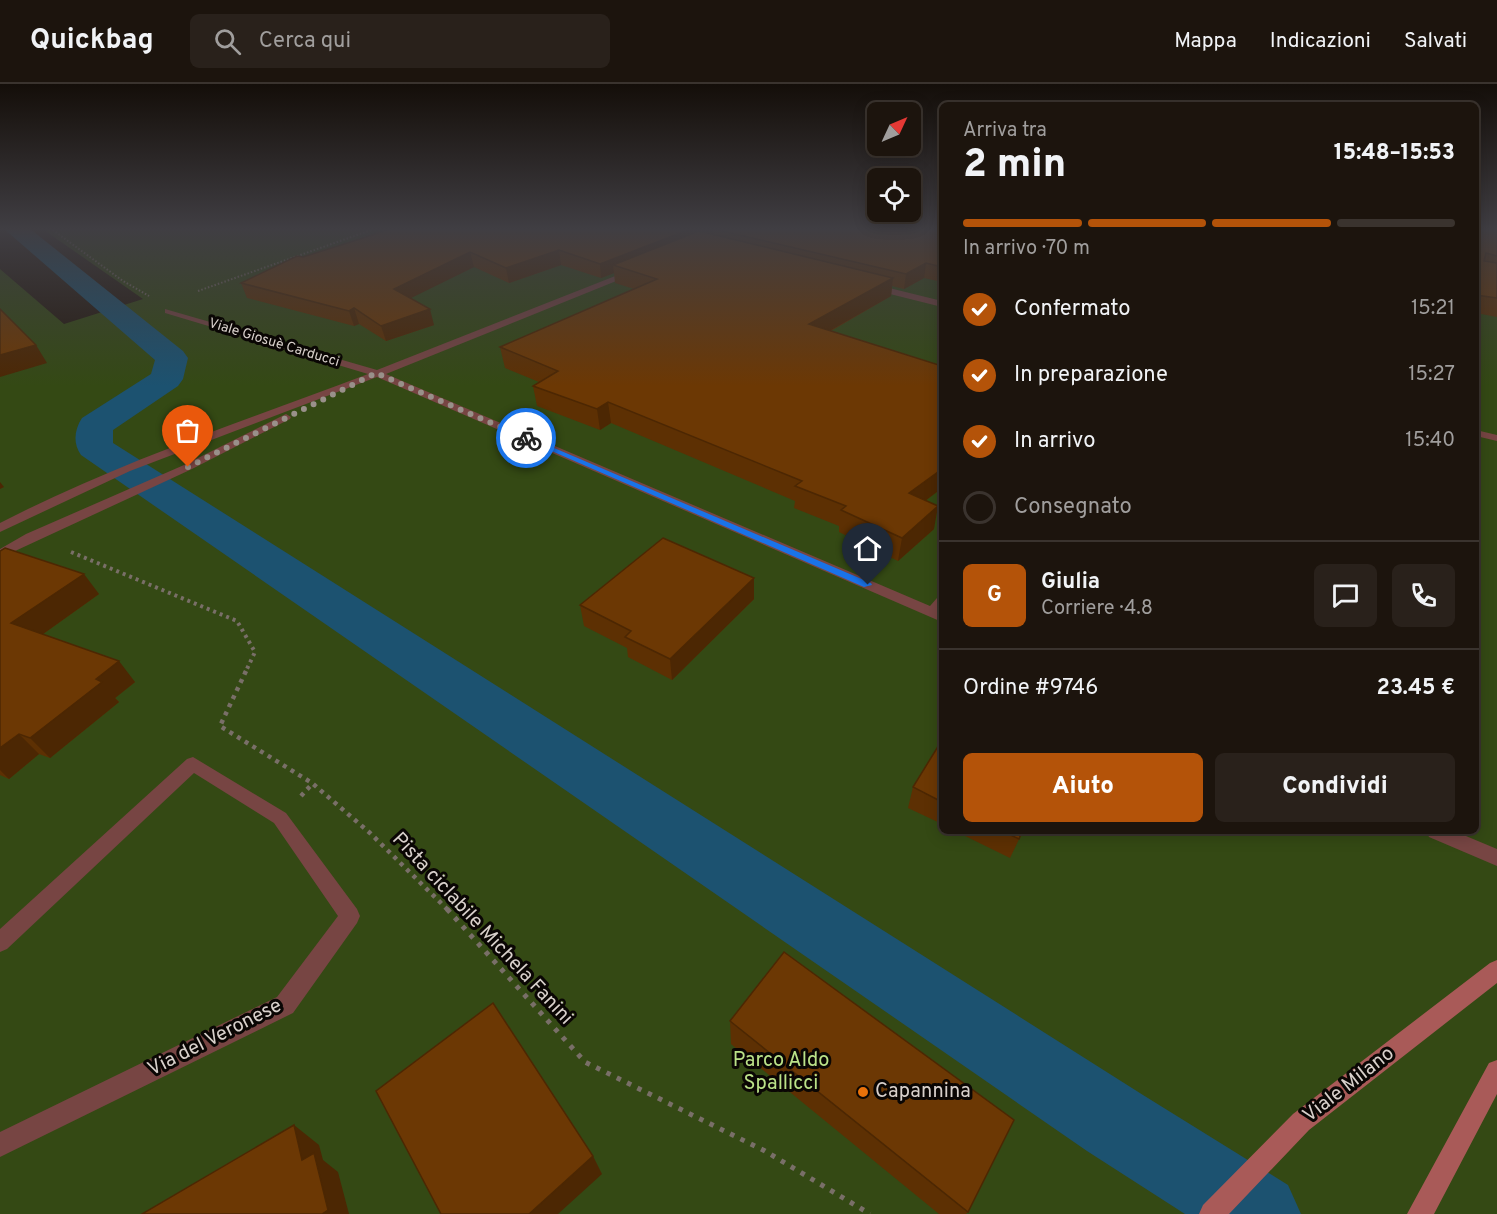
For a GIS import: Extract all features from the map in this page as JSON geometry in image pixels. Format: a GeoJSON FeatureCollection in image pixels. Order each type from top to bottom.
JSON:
{"type":"FeatureCollection","features":[{"type":"Feature","properties":{"kind":"street"},"geometry":{"type":"LineString","coordinates":[[0,554],[32,537],[188,467],[376,373],[611,281]]}},
{"type":"Feature","properties":{"kind":"street"},"geometry":{"type":"LineString","coordinates":[[862,284],[939,303]]}},
{"type":"Feature","properties":{"kind":"street","name":"Viale Giosuè Carducci"},"geometry":{"type":"LineString","coordinates":[[168,311],[376,373],[937,615]]}},
{"type":"Feature","properties":{"kind":"street"},"geometry":{"type":"LineString","coordinates":[[0,528],[82,488],[169,451],[345,387]]}},
{"type":"Feature","properties":{"kind":"street"},"geometry":{"type":"LineString","coordinates":[[1479,435],[1497,438]]}},
{"type":"Feature","properties":{"kind":"street","name":"Via del Veronese"},"geometry":{"type":"LineString","coordinates":[[0,942],[193,764],[280,818],[350,916],[285,1005],[0,1145]]}},
{"type":"Feature","properties":{"kind":"street"},"geometry":{"type":"LineString","coordinates":[[1442,834],[1497,858]]}},
{"type":"Feature","properties":{"kind":"street","name":"Viale Milano"},"geometry":{"type":"LineString","coordinates":[[1212,1214],[1301,1122],[1497,970]]}},
{"type":"Feature","properties":{"kind":"street"},"geometry":{"type":"LineString","coordinates":[[1420,1213],[1497,1071]]}},
{"type":"Feature","properties":{"kind":"path"},"geometry":{"type":"LineString","coordinates":[[123,281],[152,298]]}},
{"type":"Feature","properties":{"kind":"path"},"geometry":{"type":"LineString","coordinates":[[194,292],[226,281]]}},
{"type":"Feature","properties":{"kind":"path","name":"Pista ciclabile Michela Fanini"},"geometry":{"type":"LineString","coordinates":[[32,537],[237,621],[255,652],[219,726],[312,783],[370,833],[438,898],[585,1062],[765,1150],[870,1214]]}},
{"type":"Feature","properties":{"kind":"green space","name":"Parco Aldo Spallicci"},"geometry":{"type":"Polygon","coordinates":[[[0,281],[14,281],[64,324],[143,299],[117,281],[939,281],[939,834],[1479,834],[1479,281],[1497,281],[1497,1214],[0,1214],[0,281]]]}},
{"type":"Feature","properties":{"kind":"building"},"geometry":{"type":"Polygon","coordinates":[[[246,281],[411,281],[394,289],[430,309],[381,326],[354,308],[349,311],[241,283],[246,281]]]}},
{"type":"Feature","properties":{"kind":"building"},"geometry":{"type":"Polygon","coordinates":[[[653,281],[888,281],[809,324],[939,365],[939,471],[909,493],[938,506],[902,538],[841,510],[846,506],[795,486],[802,481],[608,402],[597,409],[533,386],[558,371],[500,347],[653,281]]]}},
{"type":"Feature","properties":{"kind":"building"},"geometry":{"type":"Polygon","coordinates":[[[1479,281],[1497,281],[1497,298],[1479,295],[1479,281]]]}},
{"type":"Feature","properties":{"kind":"building"},"geometry":{"type":"Polygon","coordinates":[[[0,309],[36,345],[0,355],[0,309]]]}},
{"type":"Feature","properties":{"kind":"building"},"geometry":{"type":"Polygon","coordinates":[[[663,538],[754,578],[670,659],[625,637],[631,631],[580,605],[663,538]]]}},
{"type":"Feature","properties":{"kind":"building"},"geometry":{"type":"Polygon","coordinates":[[[5,548],[84,574],[11,623],[119,661],[96,679],[102,682],[30,738],[19,734],[0,748],[0,551],[5,548]]]}},
{"type":"Feature","properties":{"kind":"building"},"geometry":{"type":"Polygon","coordinates":[[[939,745],[939,800],[913,787],[939,745]]]}},
{"type":"Feature","properties":{"kind":"building"},"geometry":{"type":"Polygon","coordinates":[[[1008,834],[1021,834],[1019,839],[1008,834]]]}},
{"type":"Feature","properties":{"kind":"building","name":"Capannina"},"geometry":{"type":"Polygon","coordinates":[[[784,952],[1014,1120],[968,1212],[730,1021],[784,952]]]}},
{"type":"Feature","properties":{"kind":"building"},"geometry":{"type":"Polygon","coordinates":[[[493,1003],[593,1156],[529,1214],[441,1214],[376,1091],[493,1003]]]}},
{"type":"Feature","properties":{"kind":"building"},"geometry":{"type":"Polygon","coordinates":[[[294,1125],[302,1160],[314,1153],[328,1210],[322,1214],[142,1214],[294,1125]]]}},
{"type":"Feature","properties":{"kind":"waterway"},"geometry":{"type":"LineString","coordinates":[[79,281],[172,358],[166,379],[95,426],[94,447],[1115,1123],[1259,1214]]}},
{"type":"Feature","properties":{"kind":"way so far"},"geometry":{"type":"LineString","coordinates":[[188,467],[376,373],[526,438]]}},
{"type":"Feature","properties":{"kind":"place","name":"Capannina"},"geometry":{"type":"Point","coordinates":[863,1092]}},
{"type":"Feature","properties":{"kind":"route"},"geometry":{"type":"LineString","coordinates":[[526,438],[868,585]]}}]}
